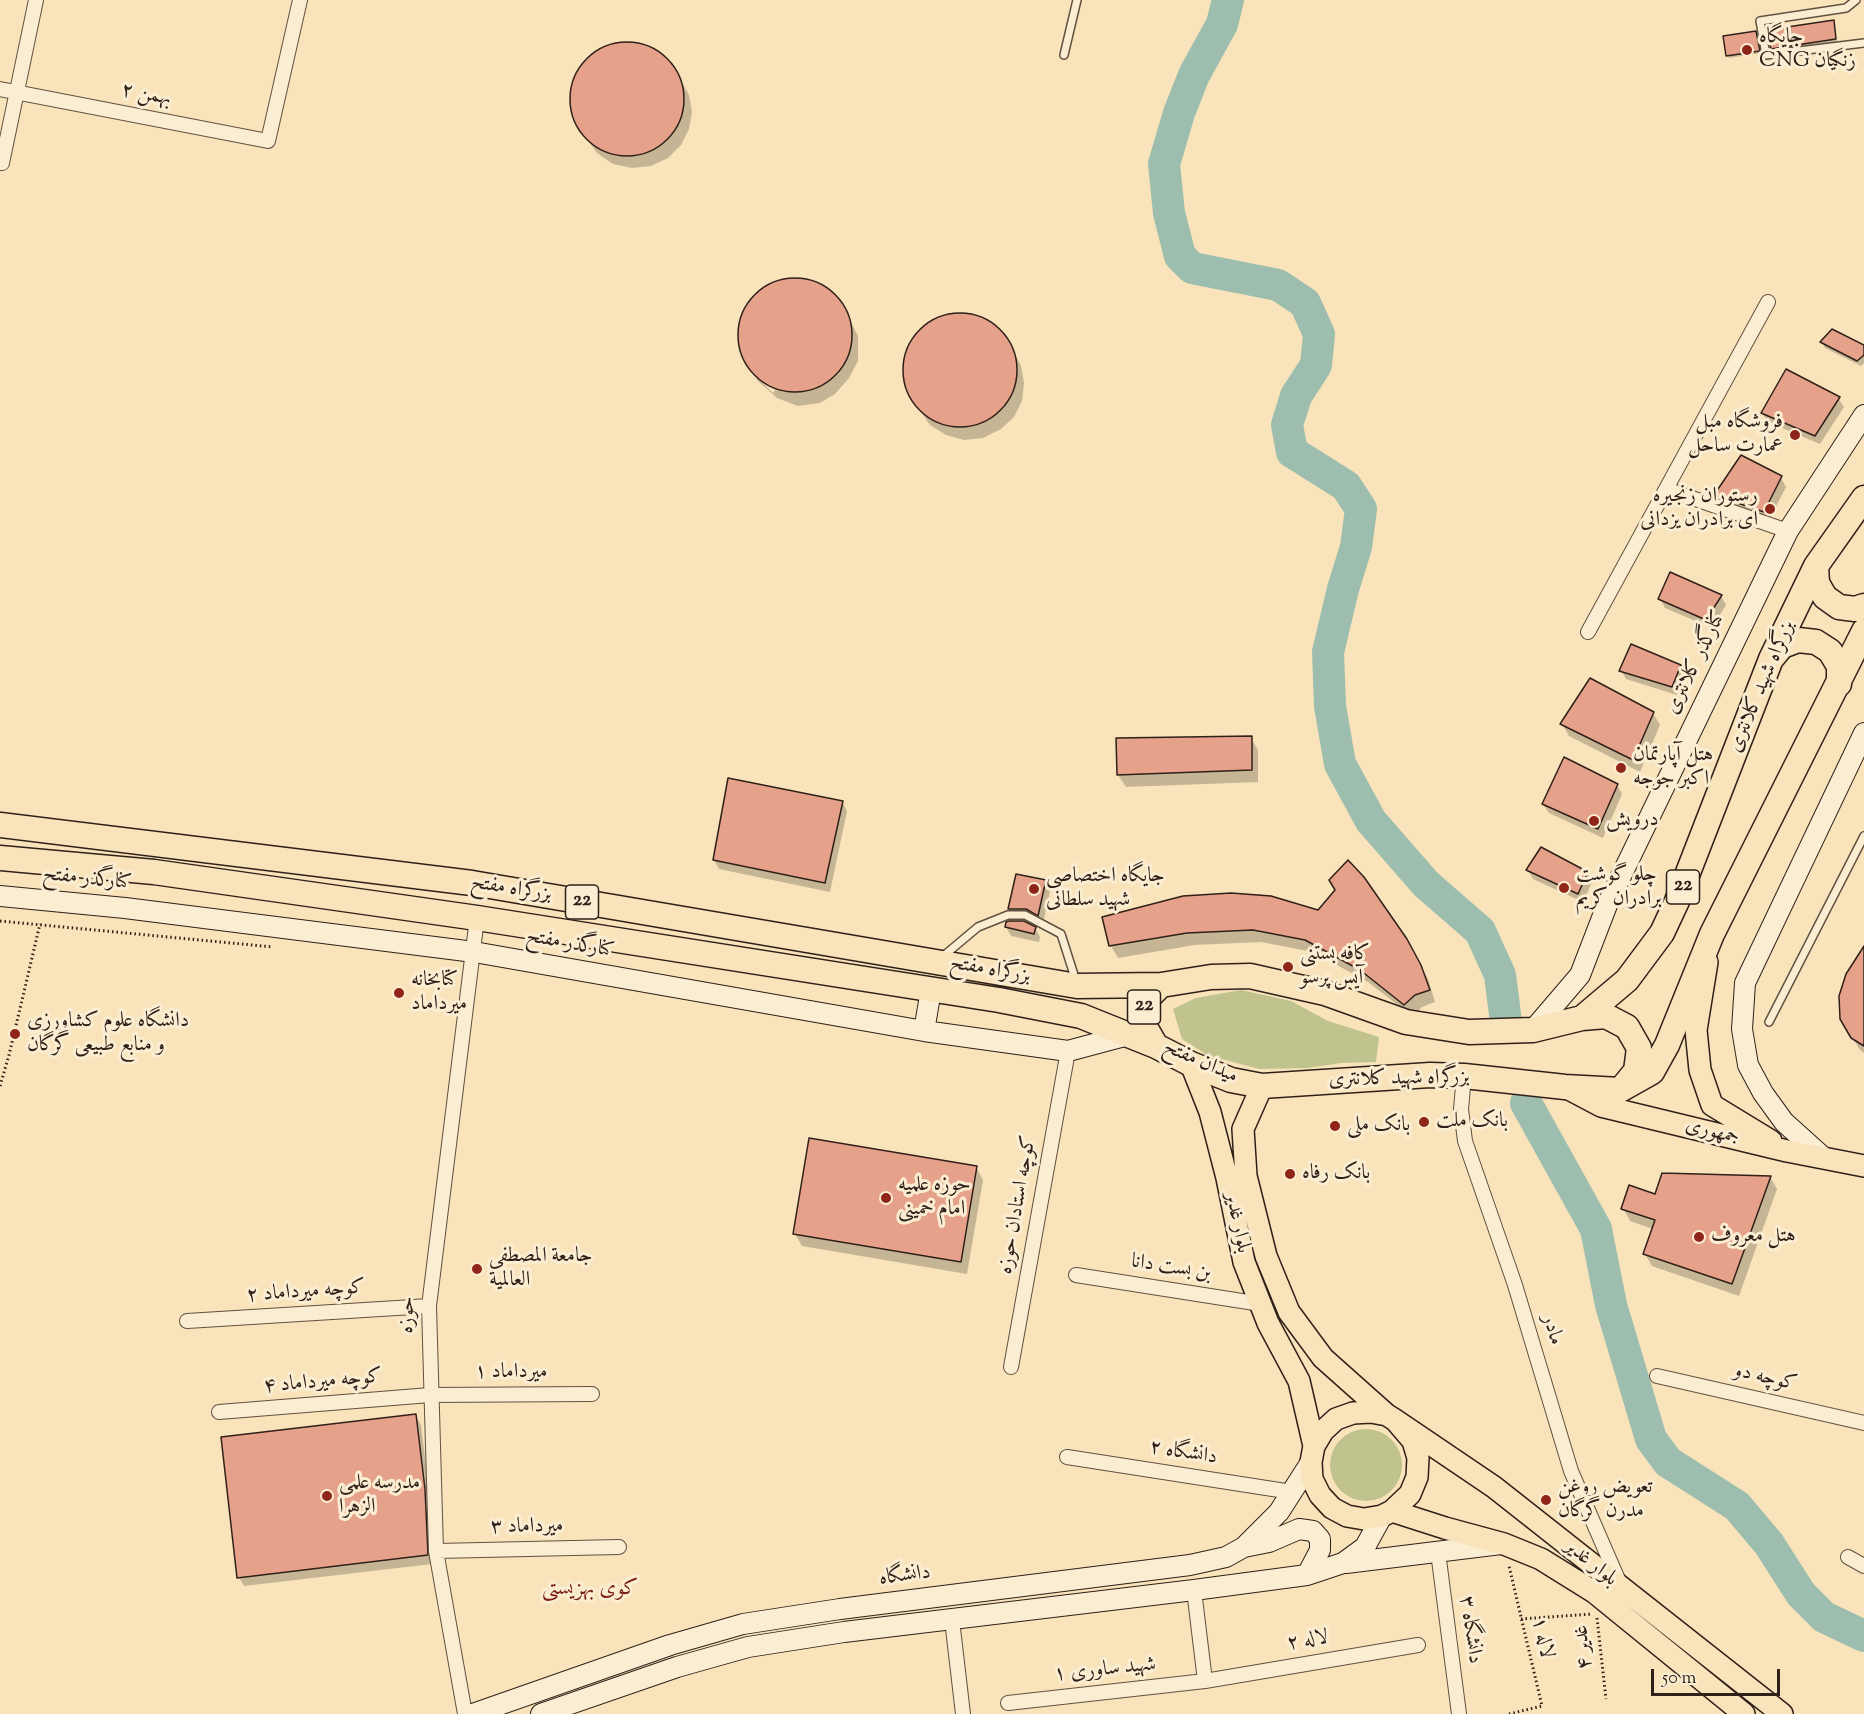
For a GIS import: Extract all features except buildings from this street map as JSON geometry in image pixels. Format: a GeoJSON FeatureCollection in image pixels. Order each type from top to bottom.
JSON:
{"type":"FeatureCollection","features":[{"type":"Feature","properties":{"kind":"highway","name":"بزرگراه شهید کلانتری"},"geometry":{"type":"LineString","coordinates":[[1161,985],[1212,977],[1250,976],[1325,993],[1406,1022],[1469,1032],[1533,1030],[1582,1018],[1627,980],[1662,933],[1677,901],[1771,659],[1816,567],[1864,498]]}},
{"type":"Feature","properties":{"kind":"highway"},"geometry":{"type":"LineString","coordinates":[[1816,567],[1817,583],[1825,597],[1839,607],[1855,609],[1864,606]]}},
{"type":"Feature","properties":{"kind":"highway","name":"22"},"geometry":{"type":"LineString","coordinates":[[1620,1089],[1652,1072],[1667,1045],[1712,934],[1864,631]]}},
{"type":"Feature","properties":{"kind":"highway"},"geometry":{"type":"LineString","coordinates":[[1771,659],[1782,646],[1798,640],[1816,642],[1830,651],[1839,666],[1839,684]]}},
{"type":"Feature","properties":{"kind":"highway","name":"بزرگراه مفتح"},"geometry":{"type":"LineString","coordinates":[[0,825],[472,883],[1077,986],[1161,985]]}},
{"type":"Feature","properties":{"kind":"highway","name":"بزرگراه مفتح"},"geometry":{"type":"LineString","coordinates":[[0,858],[154,872],[477,918],[999,1000],[1081,1016],[1156,1046]]}},
{"type":"Feature","properties":{"kind":"highway","name":"میدان مفتح"},"geometry":{"type":"LineString","coordinates":[[1161,985],[1144,1002],[1141,1020],[1156,1046],[1191,1064],[1231,1080],[1262,1086],[1300,1083]]}},
{"type":"Feature","properties":{"kind":"highway"},"geometry":{"type":"LineString","coordinates":[[1582,1018],[1606,1016],[1627,1027],[1639,1048],[1636,1071],[1620,1089]]}},
{"type":"Feature","properties":{"kind":"highway","name":"بزرگراه شهید کلانتری"},"geometry":{"type":"LineString","coordinates":[[1300,1083],[1430,1075],[1464,1076],[1564,1087],[1620,1089]]}},
{"type":"Feature","properties":{"kind":"main road","name":"کنارگذر کلانتری"},"geometry":{"type":"LineString","coordinates":[[1533,1030],[1580,975],[1607,905],[1788,531],[1864,416]]}},
{"type":"Feature","properties":{"kind":"main road"},"geometry":{"type":"LineString","coordinates":[[1824,1158],[1784,1122],[1762,1093],[1748,1065],[1742,1029],[1746,983],[1862,744]]}},
{"type":"Feature","properties":{"kind":"main road","name":"کنارگذر مفتح"},"geometry":{"type":"LineString","coordinates":[[0,896],[125,908],[474,952],[924,1031],[1068,1051],[1128,1035]]}},
{"type":"Feature","properties":{"kind":"main road"},"geometry":{"type":"LineString","coordinates":[[1712,934],[1696,1030],[1700,1070],[1712,1105],[1786,1151]]}},
{"type":"Feature","properties":{"kind":"main road"},"geometry":{"type":"LineString","coordinates":[[924,1031],[932,990]]}},
{"type":"Feature","properties":{"kind":"main road","name":"بلوار غدیر"},"geometry":{"type":"LineString","coordinates":[[1191,1064],[1210,1112],[1227,1178],[1244,1262],[1268,1323],[1299,1381],[1312,1454]]}},
{"type":"Feature","properties":{"kind":"main road","name":"بلوار غدیر"},"geometry":{"type":"LineString","coordinates":[[1262,1086],[1243,1129],[1246,1176],[1266,1256],[1289,1312],[1323,1358],[1391,1417],[1494,1487],[1782,1714]]}},
{"type":"Feature","properties":{"kind":"main road","name":"جمهوری"},"geometry":{"type":"LineString","coordinates":[[1564,1087],[1601,1106],[1786,1151],[1864,1166]]}},
{"type":"Feature","properties":{"kind":"main road"},"geometry":{"type":"LineString","coordinates":[[542,1714],[677,1667],[748,1647],[844,1632],[1307,1575],[1343,1563],[1365,1547],[1387,1514],[1410,1494],[1417,1477],[1418,1458],[1413,1441],[1391,1417],[1371,1412],[1353,1413],[1336,1419],[1323,1431],[1312,1454],[1312,1479],[1320,1495],[1332,1508],[1347,1516],[1364,1519],[1387,1514]]}},
{"type":"Feature","properties":{"kind":"main road","name":"دانشگاه"},"geometry":{"type":"LineString","coordinates":[[473,1714],[670,1645],[743,1624],[840,1609],[1190,1565],[1226,1557],[1244,1547],[1279,1512],[1312,1454]]}},
{"type":"Feature","properties":{"kind":"main road","name":"بلوار غدیر"},"geometry":{"type":"LineString","coordinates":[[1387,1514],[1504,1544],[1541,1559],[1594,1592],[1744,1714]]}},
{"type":"Feature","properties":{"kind":"main road"},"geometry":{"type":"LineString","coordinates":[[1244,1547],[1269,1542],[1299,1529],[1313,1531],[1320,1539],[1320,1550],[1307,1575]]}},
{"type":"Feature","properties":{"kind":"main road","name":"بلوار غدیر"},"geometry":{"type":"LineString","coordinates":[[1343,1563],[1504,1544]]}},
{"type":"Feature","properties":{"kind":"street"},"geometry":{"type":"LineString","coordinates":[[1,163],[36,0]]}},
{"type":"Feature","properties":{"kind":"street","name":"بهمن ۲"},"geometry":{"type":"LineString","coordinates":[[0,89],[216,129],[268,141],[300,0]]}},
{"type":"Feature","properties":{"kind":"street"},"geometry":{"type":"LineString","coordinates":[[1588,632],[1768,302]]}},
{"type":"Feature","properties":{"kind":"street"},"geometry":{"type":"LineString","coordinates":[[1666,489],[1788,531]]}},
{"type":"Feature","properties":{"kind":"street","name":"حوزه"},"geometry":{"type":"LineString","coordinates":[[465,1714],[436,1551],[429,1306],[477,918]]}},
{"type":"Feature","properties":{"kind":"street","name":"کوچه استادان حوزه"},"geometry":{"type":"LineString","coordinates":[[1011,1366],[1068,1051]]}},
{"type":"Feature","properties":{"kind":"street","name":"مادر"},"geometry":{"type":"LineString","coordinates":[[1464,1076],[1461,1109],[1465,1141],[1515,1285],[1571,1472],[1623,1590]]}},
{"type":"Feature","properties":{"kind":"street","name":"بن بست دانا"},"geometry":{"type":"LineString","coordinates":[[1076,1275],[1261,1304]]}},
{"type":"Feature","properties":{"kind":"street","name":"کوچه میرداماد ۲"},"geometry":{"type":"LineString","coordinates":[[187,1321],[429,1306]]}},
{"type":"Feature","properties":{"kind":"street","name":"کوچه دو"},"geometry":{"type":"LineString","coordinates":[[1657,1376],[1864,1423]]}},
{"type":"Feature","properties":{"kind":"street","name":"۱ میرداماد"},"geometry":{"type":"LineString","coordinates":[[430,1395],[592,1394]]}},
{"type":"Feature","properties":{"kind":"street","name":"کوچه میرداماد ۴"},"geometry":{"type":"LineString","coordinates":[[219,1412],[430,1395]]}},
{"type":"Feature","properties":{"kind":"street","name":"دانشگاه ۲"},"geometry":{"type":"LineString","coordinates":[[1067,1457],[1292,1492]]}},
{"type":"Feature","properties":{"kind":"street","name":"۳ میرداماد"},"geometry":{"type":"LineString","coordinates":[[436,1551],[619,1547]]}},
{"type":"Feature","properties":{"kind":"street","name":"۳ دانشگاه"},"geometry":{"type":"LineString","coordinates":[[1438,1552],[1459,1714]]}},
{"type":"Feature","properties":{"kind":"street"},"geometry":{"type":"LineString","coordinates":[[1848,1557],[1864,1566]]}},
{"type":"Feature","properties":{"kind":"street"},"geometry":{"type":"LineString","coordinates":[[1194,1590],[1206,1681]]}},
{"type":"Feature","properties":{"kind":"street"},"geometry":{"type":"LineString","coordinates":[[952,1620],[963,1714]]}},
{"type":"Feature","properties":{"kind":"street","name":"۲ لاله"},"geometry":{"type":"LineString","coordinates":[[1206,1681],[1418,1645]]}},
{"type":"Feature","properties":{"kind":"street","name":"۱ شهید ساوری"},"geometry":{"type":"LineString","coordinates":[[1008,1703],[1206,1681]]}},
{"type":"Feature","properties":{"kind":"lane"},"geometry":{"type":"LineString","coordinates":[[1064,56],[1077,0]]}},
{"type":"Feature","properties":{"kind":"lane"},"geometry":{"type":"LineString","coordinates":[[1856,0],[1846,8],[1760,21],[1766,55],[1864,43]]}},
{"type":"Feature","properties":{"kind":"lane"},"geometry":{"type":"LineString","coordinates":[[1769,1022],[1864,836]]}},
{"type":"Feature","properties":{"kind":"lane"},"geometry":{"type":"LineString","coordinates":[[936,962],[978,927],[1008,915],[1026,915],[1061,934],[1077,986]]}},
{"type":"Feature","properties":{"kind":"path"},"geometry":{"type":"LineString","coordinates":[[0,921],[273,947]]}},
{"type":"Feature","properties":{"kind":"path"},"geometry":{"type":"LineString","coordinates":[[0,1086],[40,924]]}},
{"type":"Feature","properties":{"kind":"path","name":"۱ لاله"},"geometry":{"type":"LineString","coordinates":[[1504,1544],[1542,1706],[1509,1714]]}},
{"type":"Feature","properties":{"kind":"path","name":"۴ غدیر"},"geometry":{"type":"LineString","coordinates":[[1521,1618],[1597,1614],[1606,1699]]}},
{"type":"Feature","properties":{"kind":"green space"},"geometry":{"type":"Polygon","coordinates":[[[1241,990],[1291,1001],[1328,1021],[1379,1037],[1376,1062],[1341,1063],[1308,1068],[1259,1069],[1207,1055],[1182,1039],[1173,1009],[1196,998],[1241,990]]]}},
{"type":"Feature","properties":{"kind":"green space"},"geometry":{"type":"Polygon","coordinates":[[[1373,1429],[1392,1439],[1400,1451],[1402,1465],[1400,1479],[1392,1491],[1380,1499],[1359,1501],[1340,1491],[1332,1479],[1330,1458],[1340,1439],[1352,1431],[1373,1429]]]}},
{"type":"Feature","properties":{"kind":"waterway"},"geometry":{"type":"LineString","coordinates":[[1228,0],[1222,24],[1194,75],[1179,113],[1164,164],[1169,213],[1180,256],[1192,268],[1278,285],[1305,303],[1319,334],[1316,365],[1296,396],[1287,425],[1292,452],[1346,486],[1361,509],[1356,547],[1328,652],[1330,706],[1340,764],[1371,821],[1426,884],[1480,931],[1500,975],[1506,1022]]}},
{"type":"Feature","properties":{"kind":"waterway"},"geometry":{"type":"LineString","coordinates":[[1526,1103],[1596,1229],[1611,1305],[1651,1439],[1668,1462],[1737,1506],[1769,1544],[1801,1594],[1824,1617],[1864,1636]]}},
{"type":"Feature","properties":{"kind":"place","name":"جایگاه CNG زنگیان"},"geometry":{"type":"Point","coordinates":[1747,50]}},
{"type":"Feature","properties":{"kind":"place","name":"فروشگاه مبل عمارت ساحل"},"geometry":{"type":"Point","coordinates":[1795,435]}},
{"type":"Feature","properties":{"kind":"place","name":"رستوران زنجیره ای برادران یزدانی"},"geometry":{"type":"Point","coordinates":[1770,509]}},
{"type":"Feature","properties":{"kind":"place","name":"هتل آپارتمان اکبر جوجه"},"geometry":{"type":"Point","coordinates":[1621,768]}},
{"type":"Feature","properties":{"kind":"place","name":"درویش"},"geometry":{"type":"Point","coordinates":[1594,821]}},
{"type":"Feature","properties":{"kind":"place","name":"چلو گوشت برادران کریم"},"geometry":{"type":"Point","coordinates":[1564,888]}},
{"type":"Feature","properties":{"kind":"place","name":"جایگاه اختصاصی شهید سلطانی"},"geometry":{"type":"Point","coordinates":[1034,889]}},
{"type":"Feature","properties":{"kind":"place","name":"کافه بستنی آیس پرسو"},"geometry":{"type":"Point","coordinates":[1288,967]}},
{"type":"Feature","properties":{"kind":"place","name":"کتابخانه میرداماد"},"geometry":{"type":"Point","coordinates":[399,993]}},
{"type":"Feature","properties":{"kind":"place","name":"دانشگاه علوم کشاورزی و منابع طبیعی گرگان"},"geometry":{"type":"Point","coordinates":[15,1034]}},
{"type":"Feature","properties":{"kind":"place","name":"بانک ملت"},"geometry":{"type":"Point","coordinates":[1424,1122]}},
{"type":"Feature","properties":{"kind":"place","name":"بانک ملی"},"geometry":{"type":"Point","coordinates":[1335,1126]}},
{"type":"Feature","properties":{"kind":"place","name":"بانک رفاه"},"geometry":{"type":"Point","coordinates":[1290,1174]}},
{"type":"Feature","properties":{"kind":"place","name":"حوزه علمیه امام خمینی"},"geometry":{"type":"Point","coordinates":[886,1198]}},
{"type":"Feature","properties":{"kind":"place","name":"هتل معروف"},"geometry":{"type":"Point","coordinates":[1699,1237]}},
{"type":"Feature","properties":{"kind":"place","name":"جامعة المصطفی العالمیة"},"geometry":{"type":"Point","coordinates":[477,1269]}},
{"type":"Feature","properties":{"kind":"place","name":"مدرسه علمی الزهرا"},"geometry":{"type":"Point","coordinates":[327,1496]}},
{"type":"Feature","properties":{"kind":"place","name":"تعویض روغن مدرن گرگان"},"geometry":{"type":"Point","coordinates":[1546,1500]}},
{"type":"Feature","properties":{"kind":"district","name":"کوی بهزیستی"},"geometry":{"type":"Point","coordinates":[590,1590]}}]}
